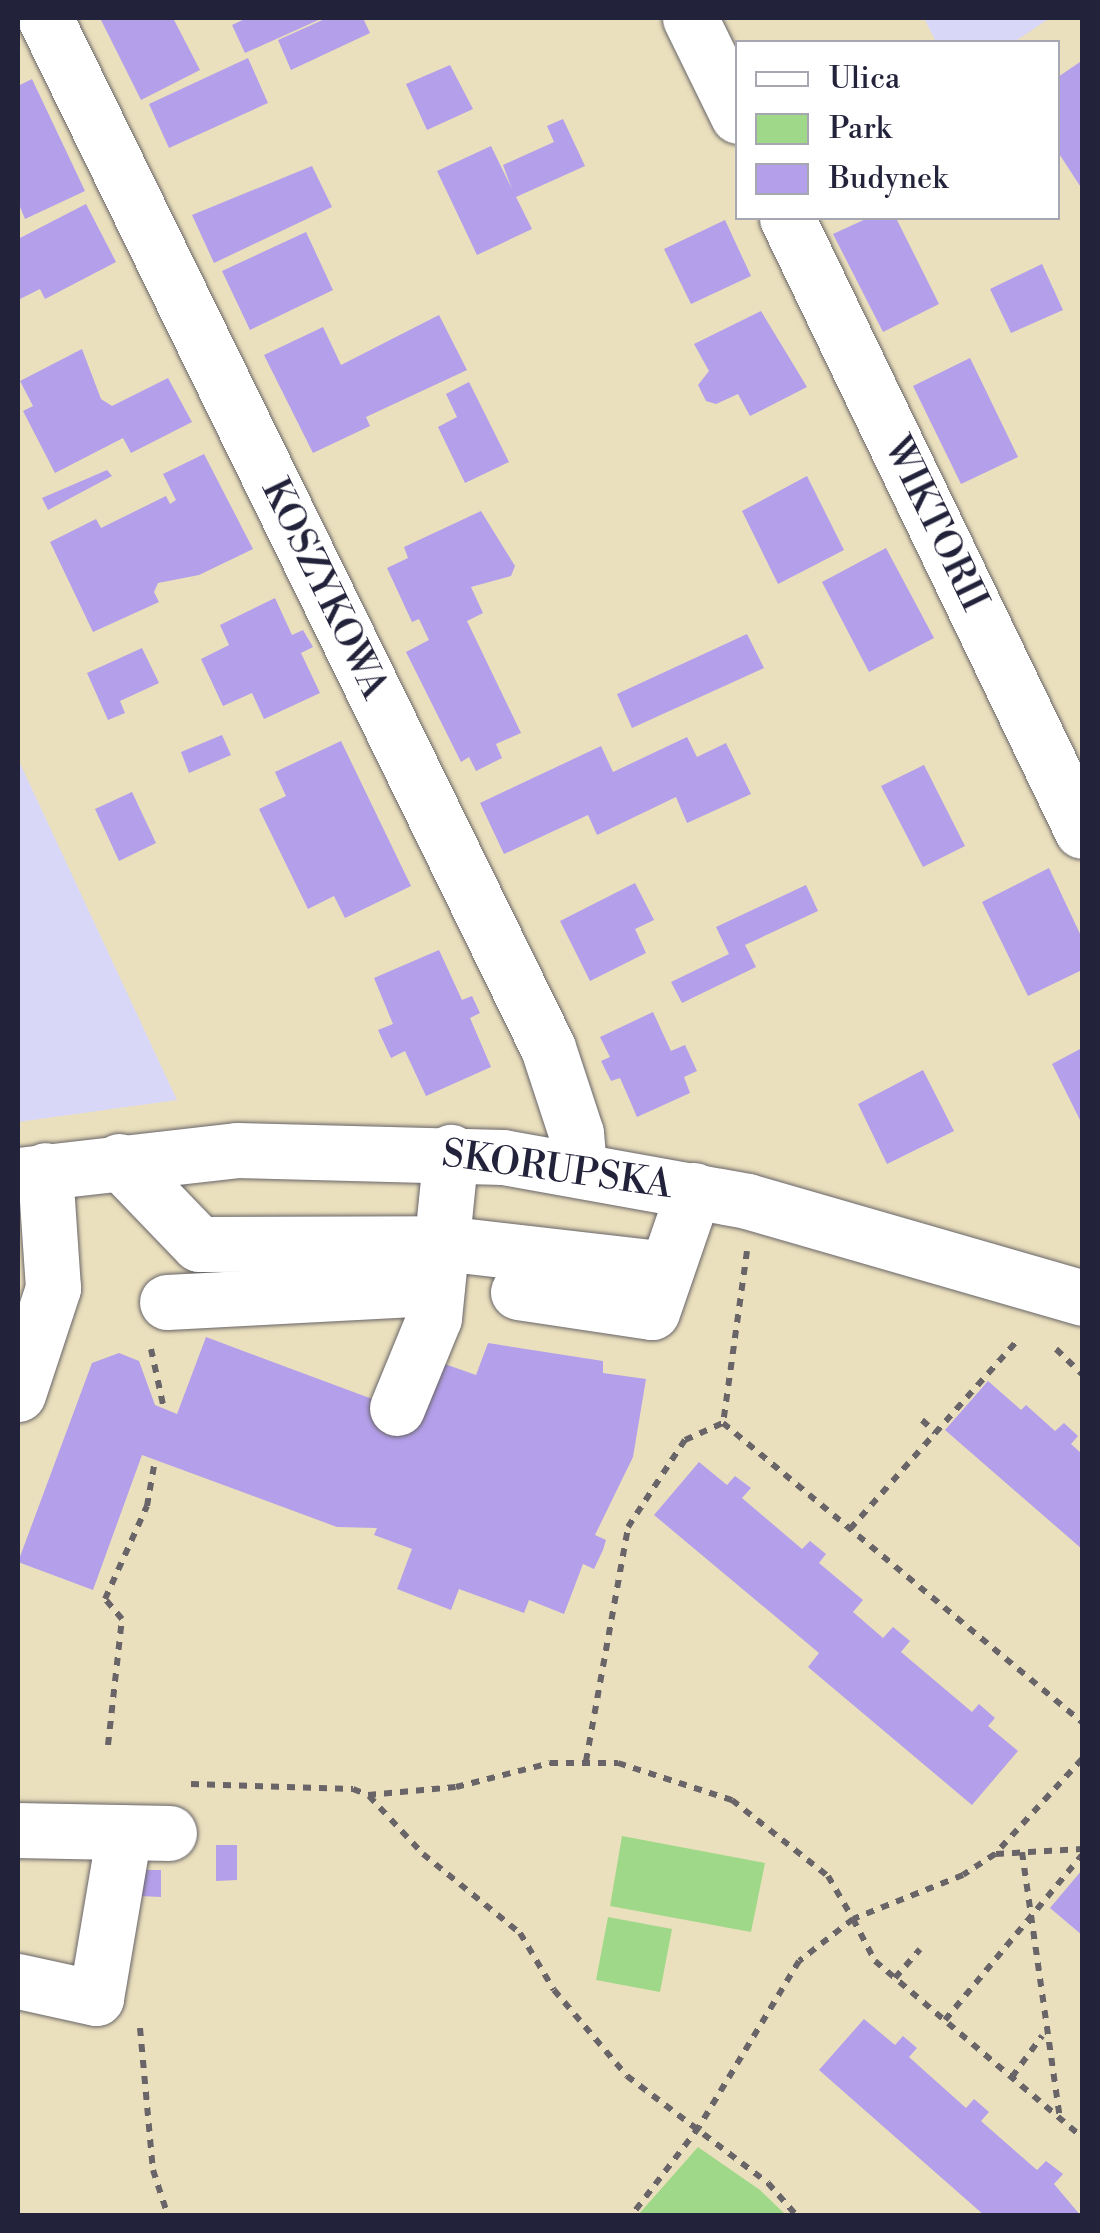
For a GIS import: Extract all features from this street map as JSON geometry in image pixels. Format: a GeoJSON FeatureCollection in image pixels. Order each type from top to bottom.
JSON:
{"type":"FeatureCollection","features":[{"type":"Feature","properties":{"kind":"street","name":"KOSZYKOWA"},"geometry":{"type":"LineString","coordinates":[[45,18],[548,1048],[576,1133],[578,1169]]}},
{"type":"Feature","properties":{"kind":"street"},"geometry":{"type":"LineString","coordinates":[[690,18],[735,110]]}},
{"type":"Feature","properties":{"kind":"street","name":"WIKTORII"},"geometry":{"type":"LineString","coordinates":[[787,220],[1082,831]]}},
{"type":"Feature","properties":{"kind":"street","name":"SKORUPSKA"},"geometry":{"type":"LineString","coordinates":[[31,1173],[237,1150],[451,1152],[694,1190],[821,1220],[1082,1298]]}},
{"type":"Feature","properties":{"kind":"street"},"geometry":{"type":"LineString","coordinates":[[397,1408],[426,1344],[440,1266],[451,1152]]}},
{"type":"Feature","properties":{"kind":"street"},"geometry":{"type":"LineString","coordinates":[[119,1161],[199,1244],[440,1266],[657,1267]]}},
{"type":"Feature","properties":{"kind":"street"},"geometry":{"type":"LineString","coordinates":[[18,1394],[30,1329],[54,1254],[31,1173]]}},
{"type":"Feature","properties":{"kind":"street"},"geometry":{"type":"LineString","coordinates":[[518,1292],[652,1312],[657,1267],[694,1190]]}},
{"type":"Feature","properties":{"kind":"street"},"geometry":{"type":"LineString","coordinates":[[166,1302],[440,1266]]}},
{"type":"Feature","properties":{"kind":"street"},"geometry":{"type":"LineString","coordinates":[[18,1830],[156,1816],[96,1998],[18,1981]]}},
{"type":"Feature","properties":{"kind":"path"},"geometry":{"type":"LineString","coordinates":[[723,1423],[749,1240]]}},
{"type":"Feature","properties":{"kind":"path"},"geometry":{"type":"LineString","coordinates":[[850,1529],[1017,1341]]}},
{"type":"Feature","properties":{"kind":"path"},"geometry":{"type":"LineString","coordinates":[[1056,1349],[1082,1374]]}},
{"type":"Feature","properties":{"kind":"path"},"geometry":{"type":"LineString","coordinates":[[922,1420],[936,1433]]}},
{"type":"Feature","properties":{"kind":"path"},"geometry":{"type":"LineString","coordinates":[[723,1423],[1082,1722]]}},
{"type":"Feature","properties":{"kind":"path"},"geometry":{"type":"LineString","coordinates":[[586,1761],[628,1527],[685,1440],[723,1423]]}},
{"type":"Feature","properties":{"kind":"path"},"geometry":{"type":"LineString","coordinates":[[108,1746],[122,1618],[105,1599],[148,1506],[155,1460]]}},
{"type":"Feature","properties":{"kind":"path"},"geometry":{"type":"LineString","coordinates":[[631,2216],[699,2127],[799,1961],[853,1918],[962,1875],[995,1854],[1079,1772],[1082,1759]]}},
{"type":"Feature","properties":{"kind":"path"},"geometry":{"type":"LineString","coordinates":[[368,1795],[456,1787],[514,1770],[586,1761],[657,1771],[732,1800],[828,1876],[853,1918],[860,1943],[895,1978],[1082,2138]]}},
{"type":"Feature","properties":{"kind":"path"},"geometry":{"type":"LineString","coordinates":[[156,1816],[353,1789],[368,1795],[423,1854],[520,1933],[554,1990],[627,2076],[699,2127],[798,2216]]}},
{"type":"Feature","properties":{"kind":"path"},"geometry":{"type":"LineString","coordinates":[[1022,1852],[1043,2035],[1060,2118]]}},
{"type":"Feature","properties":{"kind":"path"},"geometry":{"type":"LineString","coordinates":[[995,1854],[1082,1852]]}},
{"type":"Feature","properties":{"kind":"path"},"geometry":{"type":"LineString","coordinates":[[946,2020],[1082,1852]]}},
{"type":"Feature","properties":{"kind":"path"},"geometry":{"type":"LineString","coordinates":[[895,1978],[920,1949]]}},
{"type":"Feature","properties":{"kind":"path"},"geometry":{"type":"LineString","coordinates":[[140,2019],[152,2170],[168,2216]]}},
{"type":"Feature","properties":{"kind":"path"},"geometry":{"type":"LineString","coordinates":[[1012,2077],[1043,2035]]}},
{"type":"Feature","properties":{"kind":"shaded area"},"geometry":{"type":"Polygon","coordinates":[[[924,18],[1050,18],[1017,40],[935,40],[924,18]]]}},
{"type":"Feature","properties":{"kind":"shaded area"},"geometry":{"type":"Polygon","coordinates":[[[18,759],[177,1100],[18,1122],[18,759]]]}},
{"type":"Feature","properties":{"kind":"green space"},"geometry":{"type":"Polygon","coordinates":[[[622,1836],[765,1863],[751,1932],[610,1906],[622,1836]]]}},
{"type":"Feature","properties":{"kind":"green space"},"geometry":{"type":"Polygon","coordinates":[[[608,1917],[672,1929],[660,1992],[596,1980],[608,1917]]]}},
{"type":"Feature","properties":{"kind":"green space"},"geometry":{"type":"Polygon","coordinates":[[[698,2147],[760,2190],[786,2215],[638,2215],[698,2147]]]}},
{"type":"Feature","properties":{"kind":"building"},"geometry":{"type":"Polygon","coordinates":[[[100,18],[173,18],[200,70],[141,100],[100,18]]]}},
{"type":"Feature","properties":{"kind":"building"},"geometry":{"type":"Polygon","coordinates":[[[247,18],[323,18],[245,53],[232,25],[247,18]]]}},
{"type":"Feature","properties":{"kind":"building"},"geometry":{"type":"Polygon","coordinates":[[[327,18],[363,18],[370,33],[291,70],[278,40],[327,18]]]}},
{"type":"Feature","properties":{"kind":"building"},"geometry":{"type":"Polygon","coordinates":[[[248,58],[268,103],[169,148],[149,104],[248,58]]]}},
{"type":"Feature","properties":{"kind":"building"},"geometry":{"type":"Polygon","coordinates":[[[1080,62],[1080,186],[1060,155],[1060,76],[1080,62]]]}},
{"type":"Feature","properties":{"kind":"building"},"geometry":{"type":"Polygon","coordinates":[[[450,65],[473,109],[427,130],[406,84],[450,65]]]}},
{"type":"Feature","properties":{"kind":"building"},"geometry":{"type":"Polygon","coordinates":[[[32,79],[85,191],[25,219],[18,202],[18,86],[32,79]]]}},
{"type":"Feature","properties":{"kind":"building"},"geometry":{"type":"Polygon","coordinates":[[[563,119],[585,166],[516,197],[532,229],[477,255],[437,171],[491,146],[512,189],[503,165],[554,142],[547,126],[563,119]]]}},
{"type":"Feature","properties":{"kind":"building"},"geometry":{"type":"Polygon","coordinates":[[[312,166],[332,207],[214,263],[192,215],[312,166]]]}},
{"type":"Feature","properties":{"kind":"building"},"geometry":{"type":"Polygon","coordinates":[[[86,204],[116,262],[45,299],[40,289],[18,300],[18,239],[86,204]]]}},
{"type":"Feature","properties":{"kind":"building"},"geometry":{"type":"Polygon","coordinates":[[[725,220],[751,276],[691,304],[664,249],[725,220]]]}},
{"type":"Feature","properties":{"kind":"building"},"geometry":{"type":"Polygon","coordinates":[[[864,220],[897,220],[939,304],[883,332],[833,234],[864,220]]]}},
{"type":"Feature","properties":{"kind":"building"},"geometry":{"type":"Polygon","coordinates":[[[306,232],[333,290],[250,330],[222,271],[306,232]]]}},
{"type":"Feature","properties":{"kind":"building"},"geometry":{"type":"Polygon","coordinates":[[[1042,264],[1063,310],[1011,333],[990,289],[1042,264]]]}},
{"type":"Feature","properties":{"kind":"building"},"geometry":{"type":"Polygon","coordinates":[[[761,311],[807,387],[750,416],[738,394],[716,404],[706,401],[698,385],[709,371],[694,344],[761,311]]]}},
{"type":"Feature","properties":{"kind":"building"},"geometry":{"type":"Polygon","coordinates":[[[439,315],[467,370],[366,417],[370,426],[313,453],[264,355],[323,327],[341,365],[439,315]]]}},
{"type":"Feature","properties":{"kind":"building"},"geometry":{"type":"Polygon","coordinates":[[[82,349],[101,399],[112,406],[168,378],[192,422],[131,453],[123,438],[55,473],[23,411],[33,406],[20,381],[82,349]]]}},
{"type":"Feature","properties":{"kind":"building"},"geometry":{"type":"Polygon","coordinates":[[[970,358],[1018,457],[961,484],[913,386],[970,358]]]}},
{"type":"Feature","properties":{"kind":"building"},"geometry":{"type":"Polygon","coordinates":[[[469,382],[509,462],[465,483],[438,427],[457,417],[446,394],[469,382]]]}},
{"type":"Feature","properties":{"kind":"building"},"geometry":{"type":"Polygon","coordinates":[[[204,454],[253,549],[199,575],[158,583],[154,592],[159,602],[93,632],[50,542],[96,519],[101,528],[166,496],[170,504],[176,500],[163,474],[204,454]]]}},
{"type":"Feature","properties":{"kind":"building"},"geometry":{"type":"Polygon","coordinates":[[[107,470],[112,476],[48,510],[42,498],[107,470]]]}},
{"type":"Feature","properties":{"kind":"building"},"geometry":{"type":"Polygon","coordinates":[[[807,476],[844,550],[778,584],[742,511],[807,476]]]}},
{"type":"Feature","properties":{"kind":"building"},"geometry":{"type":"Polygon","coordinates":[[[481,511],[515,566],[511,576],[471,587],[483,613],[467,621],[521,733],[496,744],[502,758],[476,771],[469,757],[461,762],[406,652],[429,640],[419,619],[412,622],[387,568],[408,558],[404,547],[481,511]]]}},
{"type":"Feature","properties":{"kind":"building"},"geometry":{"type":"Polygon","coordinates":[[[886,548],[934,638],[869,672],[822,582],[886,548]]]}},
{"type":"Feature","properties":{"kind":"building"},"geometry":{"type":"Polygon","coordinates":[[[275,598],[292,635],[303,630],[313,647],[301,653],[320,693],[264,719],[252,693],[223,706],[201,659],[229,645],[220,625],[275,598]]]}},
{"type":"Feature","properties":{"kind":"building"},"geometry":{"type":"Polygon","coordinates":[[[747,634],[764,668],[632,728],[617,694],[747,634]]]}},
{"type":"Feature","properties":{"kind":"building"},"geometry":{"type":"Polygon","coordinates":[[[142,648],[159,683],[120,701],[125,713],[108,720],[87,673],[142,648]]]}},
{"type":"Feature","properties":{"kind":"building"},"geometry":{"type":"Polygon","coordinates":[[[222,735],[231,755],[189,773],[181,752],[222,735]]]}},
{"type":"Feature","properties":{"kind":"building"},"geometry":{"type":"Polygon","coordinates":[[[687,737],[697,757],[726,743],[751,794],[687,823],[676,797],[597,835],[588,815],[504,854],[480,803],[601,746],[613,772],[687,737]]]}},
{"type":"Feature","properties":{"kind":"building"},"geometry":{"type":"Polygon","coordinates":[[[341,741],[411,886],[345,918],[334,896],[308,909],[259,809],[286,796],[275,772],[341,741]]]}},
{"type":"Feature","properties":{"kind":"building"},"geometry":{"type":"Polygon","coordinates":[[[924,765],[965,846],[923,867],[881,786],[924,765]]]}},
{"type":"Feature","properties":{"kind":"building"},"geometry":{"type":"Polygon","coordinates":[[[132,792],[156,843],[119,861],[95,809],[132,792]]]}},
{"type":"Feature","properties":{"kind":"building"},"geometry":{"type":"Polygon","coordinates":[[[1049,868],[1082,938],[1082,970],[1028,996],[982,902],[1049,868]]]}},
{"type":"Feature","properties":{"kind":"building"},"geometry":{"type":"Polygon","coordinates":[[[635,883],[654,920],[635,929],[646,953],[590,981],[560,921],[635,883]]]}},
{"type":"Feature","properties":{"kind":"building"},"geometry":{"type":"Polygon","coordinates":[[[806,885],[818,911],[745,945],[756,967],[682,1003],[671,982],[729,954],[716,927],[806,885]]]}},
{"type":"Feature","properties":{"kind":"building"},"geometry":{"type":"Polygon","coordinates":[[[439,950],[462,1000],[472,996],[480,1013],[470,1018],[491,1067],[426,1096],[405,1051],[391,1058],[378,1030],[393,1024],[374,978],[439,950]]]}},
{"type":"Feature","properties":{"kind":"building"},"geometry":{"type":"Polygon","coordinates":[[[653,1012],[671,1051],[685,1045],[697,1071],[684,1077],[690,1093],[637,1117],[620,1078],[611,1081],[601,1061],[610,1057],[600,1037],[653,1012]]]}},
{"type":"Feature","properties":{"kind":"building"},"geometry":{"type":"Polygon","coordinates":[[[1082,1048],[1082,1124],[1052,1064],[1082,1048]]]}},
{"type":"Feature","properties":{"kind":"building"},"geometry":{"type":"Polygon","coordinates":[[[923,1070],[954,1131],[887,1164],[858,1104],[923,1070]]]}},
{"type":"Feature","properties":{"kind":"building"},"geometry":{"type":"Polygon","coordinates":[[[206,1337],[418,1416],[439,1362],[476,1375],[488,1343],[603,1361],[603,1373],[646,1379],[633,1457],[595,1535],[606,1540],[603,1550],[594,1569],[583,1564],[564,1614],[529,1600],[524,1613],[459,1589],[451,1610],[397,1589],[412,1549],[374,1535],[377,1528],[337,1527],[142,1455],[93,1590],[18,1562],[92,1363],[119,1353],[139,1361],[155,1405],[177,1414],[206,1337]]]}},
{"type":"Feature","properties":{"kind":"building"},"geometry":{"type":"Polygon","coordinates":[[[988,1381],[1021,1410],[1026,1405],[1055,1431],[1064,1423],[1078,1436],[1071,1444],[1082,1454],[1082,1549],[945,1430],[988,1381]]]}},
{"type":"Feature","properties":{"kind":"building"},"geometry":{"type":"Polygon","coordinates":[[[699,1462],[727,1485],[735,1476],[751,1488],[742,1498],[802,1549],[810,1541],[826,1554],[819,1563],[863,1600],[853,1612],[883,1638],[893,1627],[910,1641],[901,1652],[972,1712],[979,1704],[995,1718],[988,1726],[1018,1751],[972,1805],[808,1667],[819,1653],[654,1515],[699,1462]]]}},
{"type":"Feature","properties":{"kind":"building"},"geometry":{"type":"Polygon","coordinates":[[[216,1845],[237,1845],[237,1880],[216,1881],[216,1845]]]}},
{"type":"Feature","properties":{"kind":"building"},"geometry":{"type":"Polygon","coordinates":[[[138,1870],[161,1870],[161,1897],[139,1896],[138,1870]]]}},
{"type":"Feature","properties":{"kind":"building"},"geometry":{"type":"Polygon","coordinates":[[[1082,1870],[1082,1935],[1050,1908],[1082,1870]]]}},
{"type":"Feature","properties":{"kind":"building"},"geometry":{"type":"Polygon","coordinates":[[[864,2019],[895,2045],[903,2036],[917,2048],[909,2057],[966,2108],[974,2099],[989,2112],[981,2121],[1037,2170],[1046,2161],[1063,2174],[1054,2184],[1081,2216],[985,2216],[819,2070],[864,2019]]]}}]}
